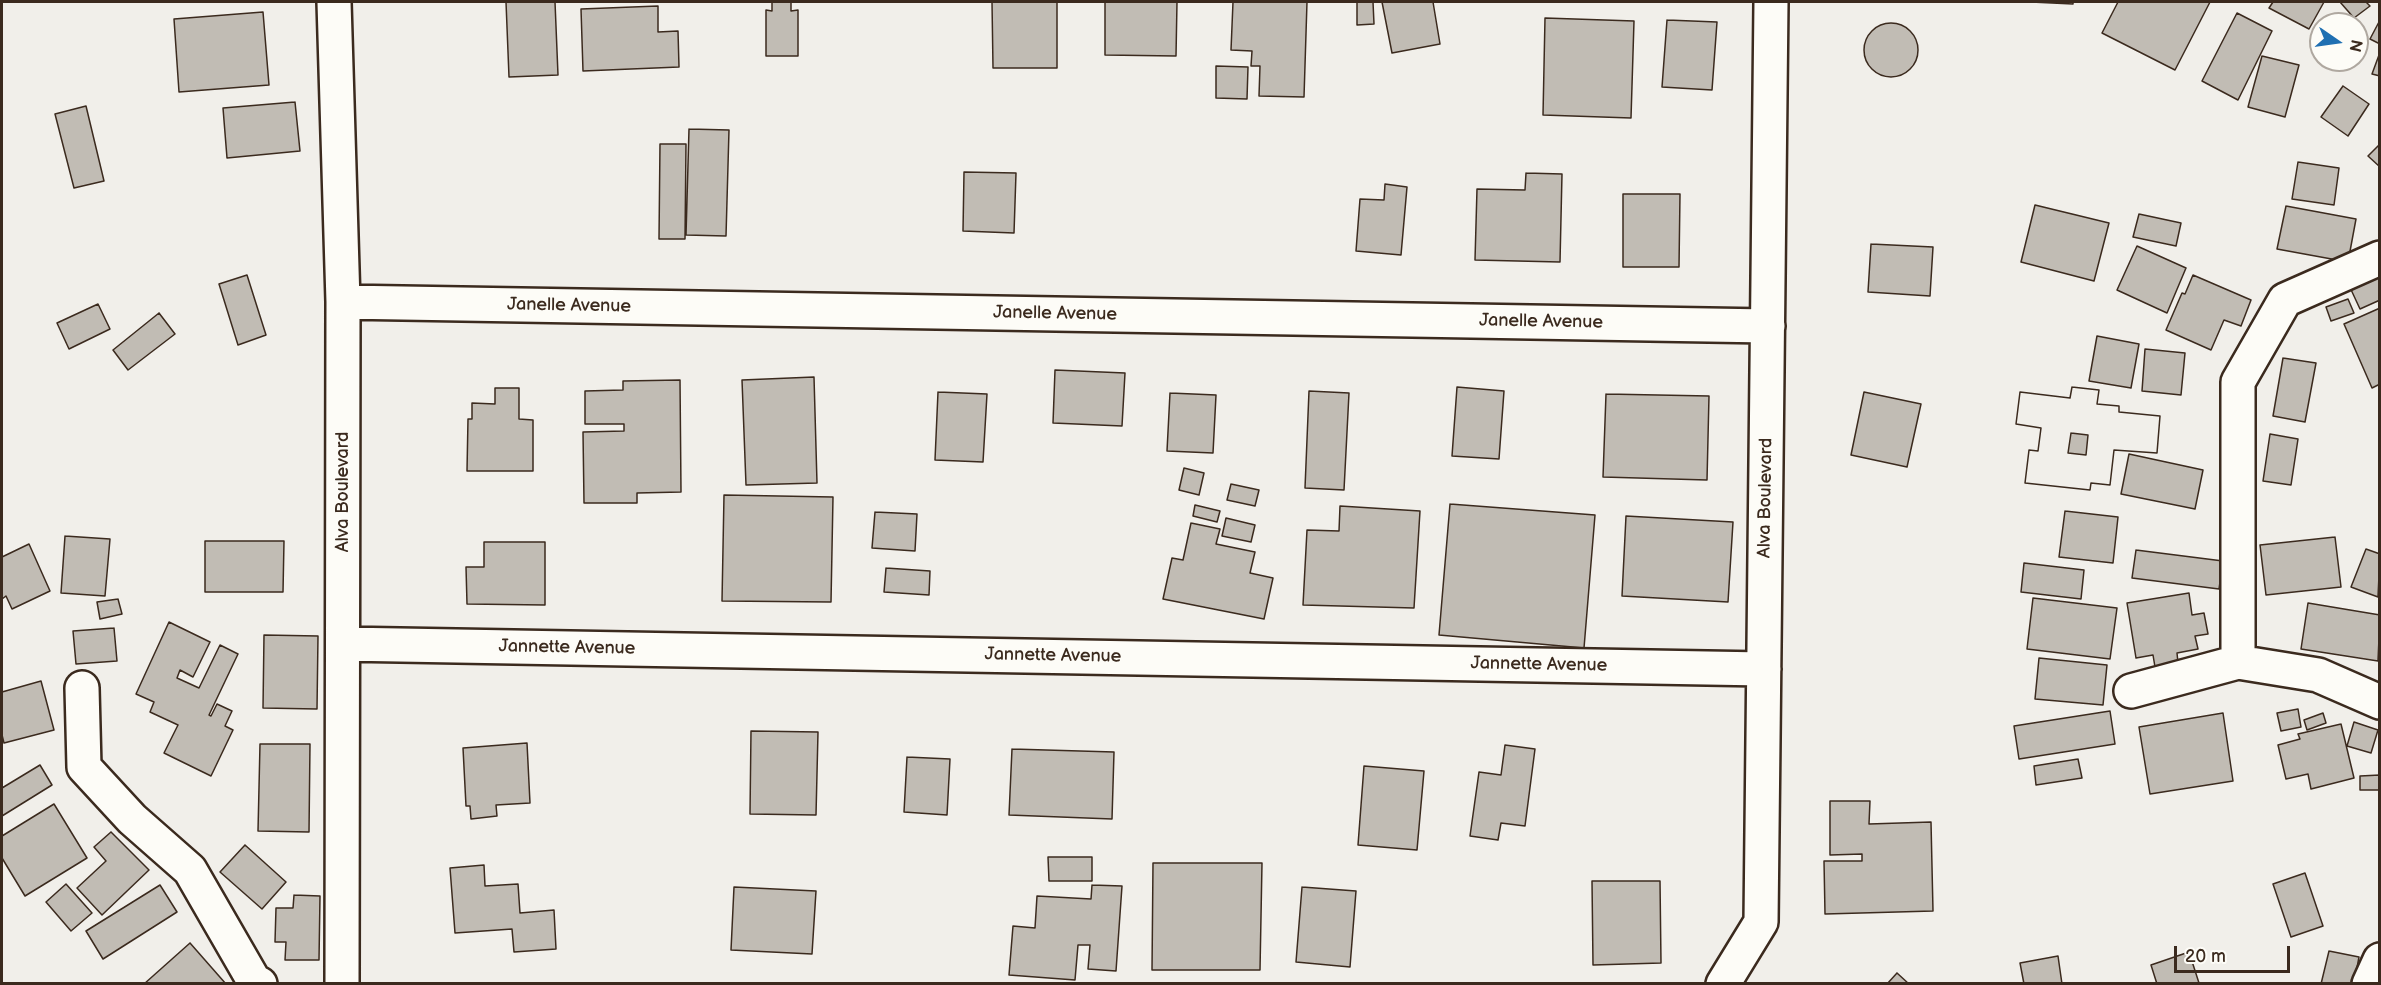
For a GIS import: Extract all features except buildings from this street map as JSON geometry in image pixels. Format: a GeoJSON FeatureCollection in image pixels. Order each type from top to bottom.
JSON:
{"type":"FeatureCollection","features":[{"type":"Feature","properties":{"kind":"street","name":"Alva Boulevard"},"geometry":{"type":"LineString","coordinates":[[334,2],[343,302],[342,984]]}},
{"type":"Feature","properties":{"kind":"street","name":"Alva Boulevard"},"geometry":{"type":"LineString","coordinates":[[1723,984],[1761,922],[1772,2]]}},
{"type":"Feature","properties":{"kind":"street"},"geometry":{"type":"LineString","coordinates":[[2238,662],[2238,382],[2285,300],[2379,258]]}},
{"type":"Feature","properties":{"kind":"street","name":"Janelle Avenue"},"geometry":{"type":"LineString","coordinates":[[343,302],[1768,326]]}},
{"type":"Feature","properties":{"kind":"street","name":"Jannette Avenue"},"geometry":{"type":"LineString","coordinates":[[343,644],[1764,669]]}},
{"type":"Feature","properties":{"kind":"street"},"geometry":{"type":"LineString","coordinates":[[2131,691],[2238,662],[2318,675],[2379,702]]}},
{"type":"Feature","properties":{"kind":"street"},"geometry":{"type":"LineString","coordinates":[[82,688],[84,767],[132,819],[190,870],[254,981],[260,984]]}},
{"type":"Feature","properties":{"kind":"street"},"geometry":{"type":"LineString","coordinates":[[2369,984],[2379,960]]}}]}
